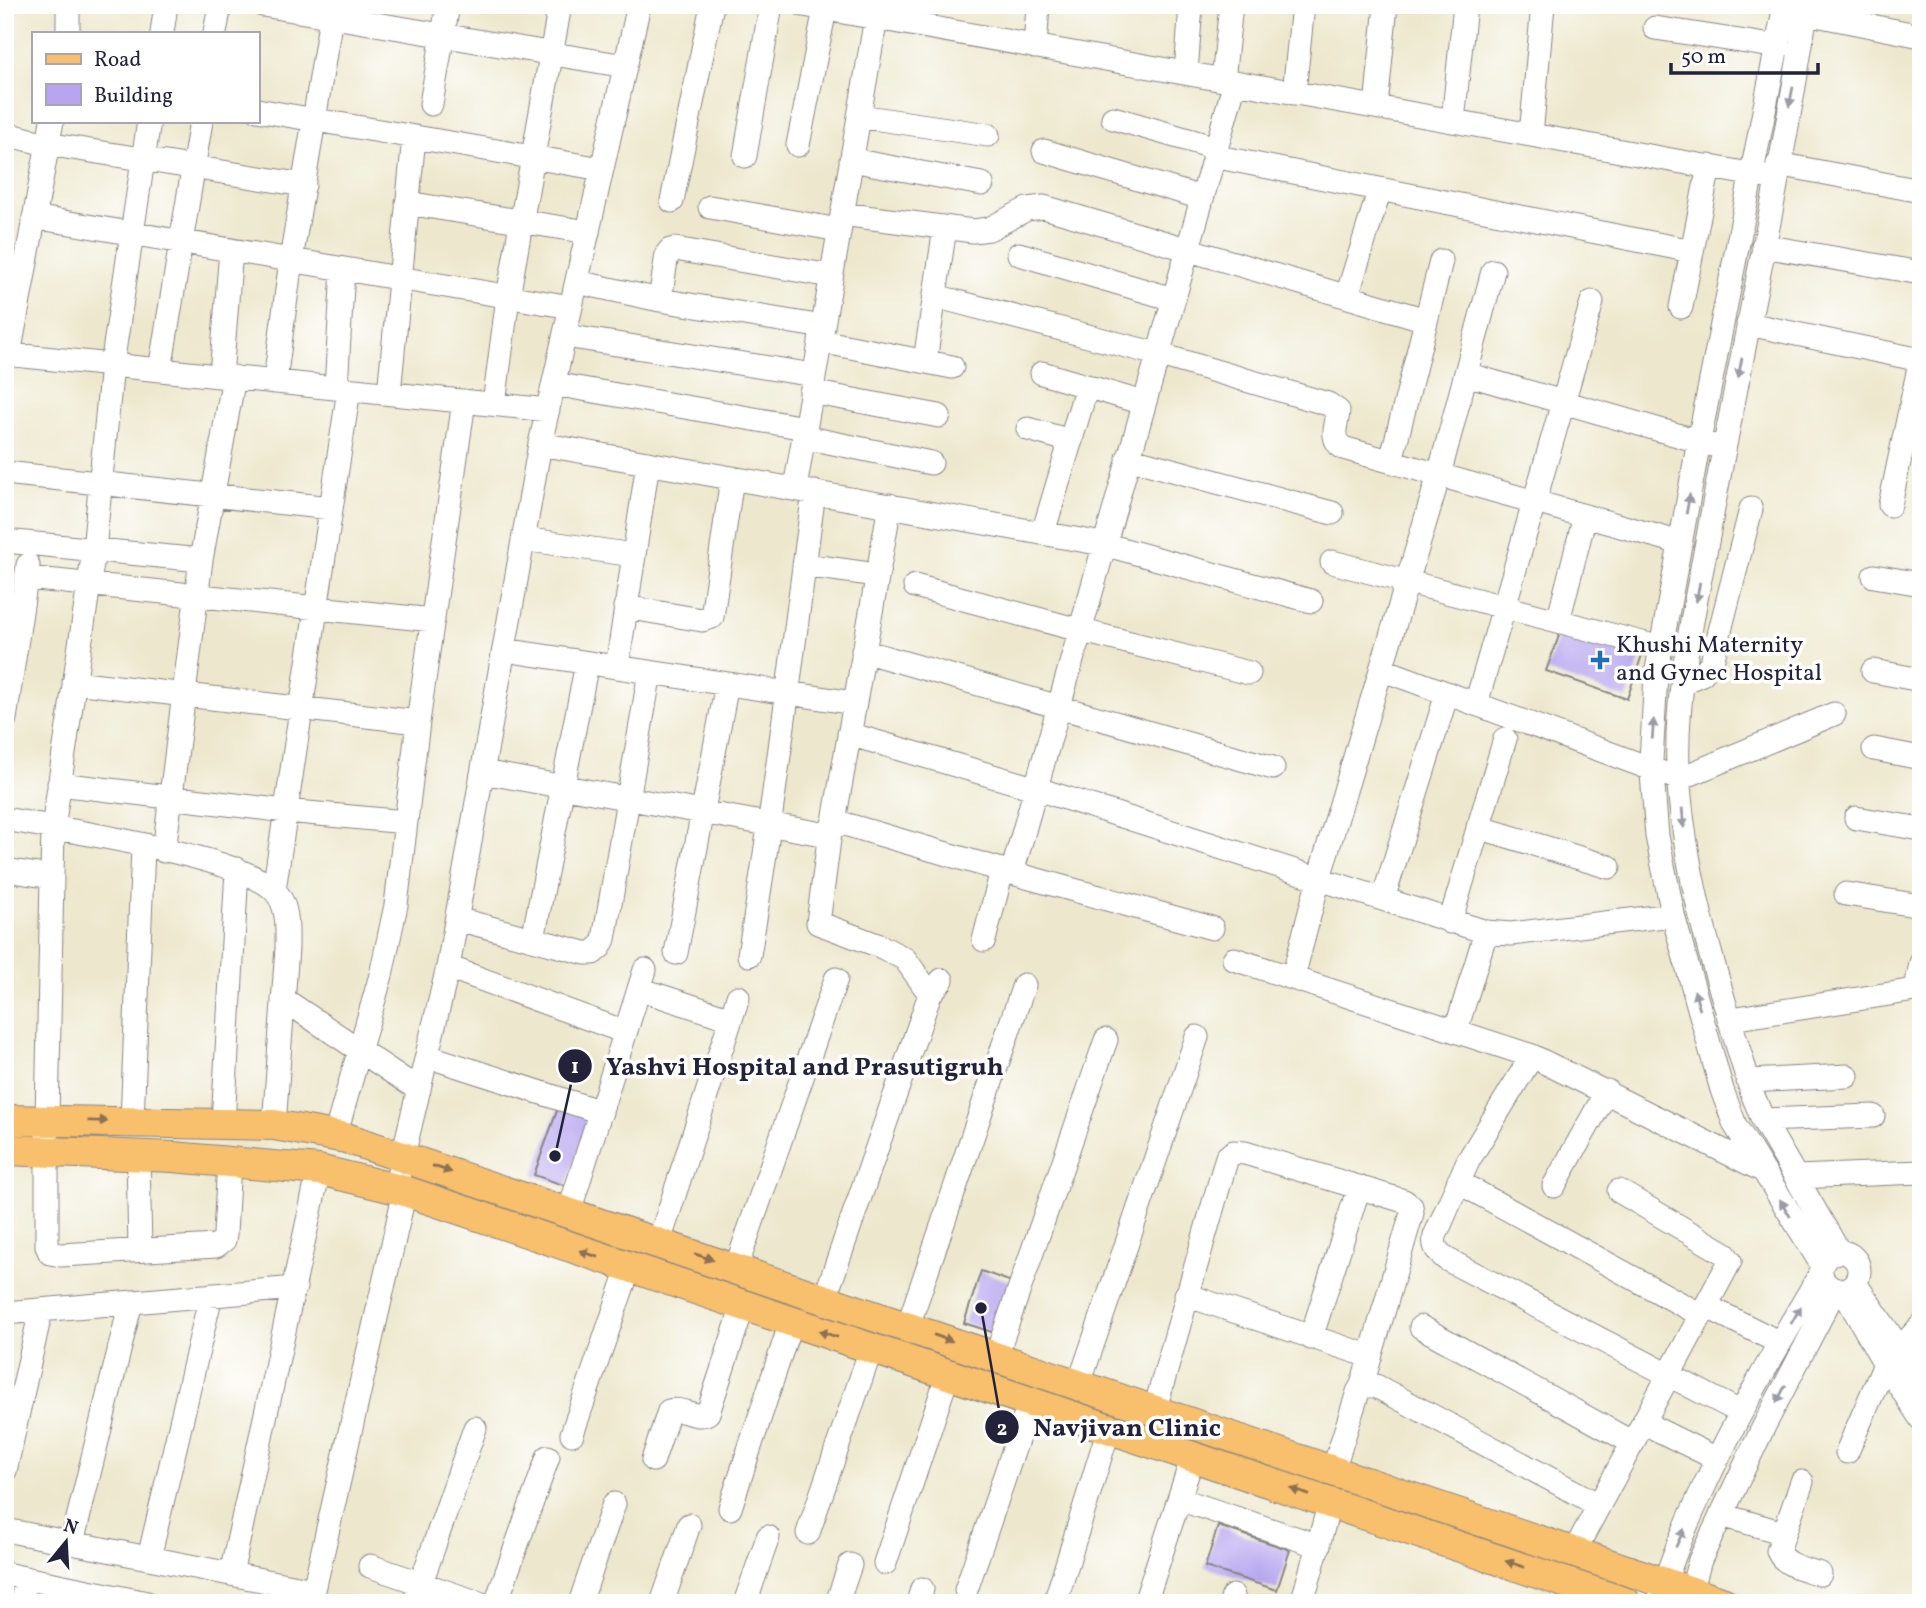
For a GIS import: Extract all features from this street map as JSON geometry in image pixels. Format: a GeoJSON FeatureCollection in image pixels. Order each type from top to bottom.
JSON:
{"type":"FeatureCollection","features":[{"type":"Feature","properties":{"kind":"main road"},"geometry":{"type":"LineString","coordinates":[[5,1120],[274,1125],[335,1136],[403,1156],[1574,1552],[1676,1595],[1724,1603]]}},
{"type":"Feature","properties":{"kind":"main road"},"geometry":{"type":"LineString","coordinates":[[5,1150],[138,1156],[319,1170],[400,1190],[1330,1502],[1566,1592],[1609,1600]]}},
{"type":"Feature","properties":{"kind":"street"},"geometry":{"type":"LineString","coordinates":[[68,5],[68,32]]}},
{"type":"Feature","properties":{"kind":"street"},"geometry":{"type":"LineString","coordinates":[[162,32],[166,5]]}},
{"type":"Feature","properties":{"kind":"street"},"geometry":{"type":"LineString","coordinates":[[215,32],[220,5]]}},
{"type":"Feature","properties":{"kind":"street"},"geometry":{"type":"LineString","coordinates":[[263,5],[332,11],[443,35],[625,66]]}},
{"type":"Feature","properties":{"kind":"street"},"geometry":{"type":"LineString","coordinates":[[431,104],[447,5]]}},
{"type":"Feature","properties":{"kind":"street"},"geometry":{"type":"LineString","coordinates":[[494,404],[508,297],[560,5]]}},
{"type":"Feature","properties":{"kind":"street"},"geometry":{"type":"LineString","coordinates":[[5,1530],[232,1574],[312,1597],[400,1190],[403,1156],[448,967],[540,444],[639,5]]}},
{"type":"Feature","properties":{"kind":"street"},"geometry":{"type":"LineString","coordinates":[[672,201],[712,5]]}},
{"type":"Feature","properties":{"kind":"street"},"geometry":{"type":"LineString","coordinates":[[745,156],[771,5]]}},
{"type":"Feature","properties":{"kind":"street"},"geometry":{"type":"LineString","coordinates":[[1035,47],[1038,5]]}},
{"type":"Feature","properties":{"kind":"street"},"geometry":{"type":"LineString","coordinates":[[1186,73],[1191,5]]}},
{"type":"Feature","properties":{"kind":"street"},"geometry":{"type":"LineString","coordinates":[[984,940],[1034,788],[1202,198],[1229,81],[1231,5]]}},
{"type":"Feature","properties":{"kind":"street"},"geometry":{"type":"LineString","coordinates":[[1294,93],[1303,5]]}},
{"type":"Feature","properties":{"kind":"street"},"geometry":{"type":"LineString","coordinates":[[1376,107],[1386,5]]}},
{"type":"Feature","properties":{"kind":"street"},"geometry":{"type":"LineString","coordinates":[[1453,121],[1465,5]]}},
{"type":"Feature","properties":{"kind":"street"},"geometry":{"type":"LineString","coordinates":[[1531,135],[1543,5]]}},
{"type":"Feature","properties":{"kind":"street"},"geometry":{"type":"LineString","coordinates":[[798,145],[815,7],[1753,174],[1777,171],[1921,191]]}},
{"type":"Feature","properties":{"kind":"street"},"geometry":{"type":"LineString","coordinates":[[1799,8],[1921,36]]}},
{"type":"Feature","properties":{"kind":"street"},"geometry":{"type":"LineString","coordinates":[[1799,8],[1779,47],[1699,441],[1661,649],[1652,769],[1657,836],[1673,915],[1722,1090],[1735,1125],[1762,1171],[1892,1356],[1921,1419]]}},
{"type":"Feature","properties":{"kind":"street"},"geometry":{"type":"LineString","coordinates":[[1676,1595],[1700,1560],[1836,1276],[1796,1177],[1763,1120],[1748,1081],[1699,912],[1684,837],[1679,779],[1683,682],[1723,448],[1777,171],[1799,8]]}},
{"type":"Feature","properties":{"kind":"street"},"geometry":{"type":"LineString","coordinates":[[275,382],[291,260],[332,11]]}},
{"type":"Feature","properties":{"kind":"street"},"geometry":{"type":"LineString","coordinates":[[749,955],[771,824],[804,565],[805,433],[876,18]]}},
{"type":"Feature","properties":{"kind":"street"},"geometry":{"type":"LineString","coordinates":[[1655,28],[1779,47]]}},
{"type":"Feature","properties":{"kind":"street"},"geometry":{"type":"LineString","coordinates":[[259,110],[602,169]]}},
{"type":"Feature","properties":{"kind":"street"},"geometry":{"type":"LineString","coordinates":[[859,116],[988,135]]}},
{"type":"Feature","properties":{"kind":"street"},"geometry":{"type":"LineString","coordinates":[[1113,118],[1214,152],[1380,189],[1692,251]]}},
{"type":"Feature","properties":{"kind":"street"},"geometry":{"type":"LineString","coordinates":[[52,122],[7,354],[548,410]]}},
{"type":"Feature","properties":{"kind":"street"},"geometry":{"type":"LineString","coordinates":[[149,122],[112,365],[94,550],[53,828],[46,1152],[47,1246],[50,1253],[61,1255],[221,1243],[225,1234],[229,1162]]}},
{"type":"Feature","properties":{"kind":"street"},"geometry":{"type":"LineString","coordinates":[[160,370],[201,122]]}},
{"type":"Feature","properties":{"kind":"street"},"geometry":{"type":"LineString","coordinates":[[5,134],[47,144],[304,185]]}},
{"type":"Feature","properties":{"kind":"street"},"geometry":{"type":"LineString","coordinates":[[389,393],[414,136]]}},
{"type":"Feature","properties":{"kind":"street"},"geometry":{"type":"LineString","coordinates":[[1044,151],[1202,198]]}},
{"type":"Feature","properties":{"kind":"street"},"geometry":{"type":"LineString","coordinates":[[851,160],[982,184]]}},
{"type":"Feature","properties":{"kind":"street"},"geometry":{"type":"LineString","coordinates":[[1681,307],[1709,166]]}},
{"type":"Feature","properties":{"kind":"street"},"geometry":{"type":"LineString","coordinates":[[1347,296],[1380,189]]}},
{"type":"Feature","properties":{"kind":"street"},"geometry":{"type":"LineString","coordinates":[[407,203],[588,232]]}},
{"type":"Feature","properties":{"kind":"street"},"geometry":{"type":"LineString","coordinates":[[710,207],[841,222],[973,231],[989,229],[1027,209],[1044,207],[1426,320]]}},
{"type":"Feature","properties":{"kind":"street"},"geometry":{"type":"LineString","coordinates":[[34,217],[571,307]]}},
{"type":"Feature","properties":{"kind":"street"},"geometry":{"type":"LineString","coordinates":[[925,361],[945,228]]}},
{"type":"Feature","properties":{"kind":"street"},"geometry":{"type":"LineString","coordinates":[[1763,246],[1921,273]]}},
{"type":"Feature","properties":{"kind":"street"},"geometry":{"type":"LineString","coordinates":[[660,300],[667,254],[670,250],[681,249],[831,276]]}},
{"type":"Feature","properties":{"kind":"street"},"geometry":{"type":"LineString","coordinates":[[132,1122],[153,848],[170,797],[228,377],[231,250]]}},
{"type":"Feature","properties":{"kind":"street"},"geometry":{"type":"LineString","coordinates":[[1019,254],[1173,299]]}},
{"type":"Feature","properties":{"kind":"street"},"geometry":{"type":"LineString","coordinates":[[1391,461],[1441,261]]}},
{"type":"Feature","properties":{"kind":"street"},"geometry":{"type":"LineString","coordinates":[[274,890],[331,509],[342,388],[343,268]]}},
{"type":"Feature","properties":{"kind":"street"},"geometry":{"type":"LineString","coordinates":[[1293,977],[1319,878],[1439,475],[1493,271]]}},
{"type":"Feature","properties":{"kind":"street"},"geometry":{"type":"LineString","coordinates":[[577,282],[822,334],[952,367]]}},
{"type":"Feature","properties":{"kind":"street"},"geometry":{"type":"LineString","coordinates":[[935,296],[1157,354],[1334,407],[1338,411],[1334,435],[1336,443],[1343,447],[1681,543]]}},
{"type":"Feature","properties":{"kind":"street"},"geometry":{"type":"LineString","coordinates":[[1476,704],[1592,302]]}},
{"type":"Feature","properties":{"kind":"street"},"geometry":{"type":"LineString","coordinates":[[1748,324],[1921,359],[1890,505]]}},
{"type":"Feature","properties":{"kind":"street"},"geometry":{"type":"LineString","coordinates":[[565,336],[813,384],[939,416]]}},
{"type":"Feature","properties":{"kind":"street"},"geometry":{"type":"LineString","coordinates":[[1042,373],[1143,403]]}},
{"type":"Feature","properties":{"kind":"street"},"geometry":{"type":"LineString","coordinates":[[1466,374],[1723,448]]}},
{"type":"Feature","properties":{"kind":"street"},"geometry":{"type":"LineString","coordinates":[[554,384],[805,433],[931,463]]}},
{"type":"Feature","properties":{"kind":"street"},"geometry":{"type":"LineString","coordinates":[[1043,533],[1087,386]]}},
{"type":"Feature","properties":{"kind":"street"},"geometry":{"type":"LineString","coordinates":[[335,1136],[381,975],[396,905],[418,722],[464,401]]}},
{"type":"Feature","properties":{"kind":"street"},"geometry":{"type":"LineString","coordinates":[[1028,429],[1071,441]]}},
{"type":"Feature","properties":{"kind":"street"},"geometry":{"type":"LineString","coordinates":[[540,444],[1103,544],[1311,601]]}},
{"type":"Feature","properties":{"kind":"street"},"geometry":{"type":"LineString","coordinates":[[1128,458],[1332,513]]}},
{"type":"Feature","properties":{"kind":"street"},"geometry":{"type":"LineString","coordinates":[[617,667],[648,463]]}},
{"type":"Feature","properties":{"kind":"street"},"geometry":{"type":"LineString","coordinates":[[5,473],[331,509]]}},
{"type":"Feature","properties":{"kind":"street"},"geometry":{"type":"LineString","coordinates":[[625,607],[702,620],[712,617],[733,478]]}},
{"type":"Feature","properties":{"kind":"street"},"geometry":{"type":"LineString","coordinates":[[825,1298],[936,987],[905,959],[880,946],[818,923],[832,826],[890,505]]}},
{"type":"Feature","properties":{"kind":"street"},"geometry":{"type":"LineString","coordinates":[[1683,682],[1702,674],[1712,662],[1751,509]]}},
{"type":"Feature","properties":{"kind":"street"},"geometry":{"type":"LineString","coordinates":[[1558,621],[1586,516]]}},
{"type":"Feature","properties":{"kind":"street"},"geometry":{"type":"LineString","coordinates":[[524,539],[633,555]]}},
{"type":"Feature","properties":{"kind":"street"},"geometry":{"type":"LineString","coordinates":[[5,541],[201,560]]}},
{"type":"Feature","properties":{"kind":"street"},"geometry":{"type":"LineString","coordinates":[[6,713],[14,604],[27,578],[32,545]]}},
{"type":"Feature","properties":{"kind":"street"},"geometry":{"type":"LineString","coordinates":[[1332,562],[1661,649]]}},
{"type":"Feature","properties":{"kind":"street"},"geometry":{"type":"LineString","coordinates":[[804,565],[877,575]]}},
{"type":"Feature","properties":{"kind":"street"},"geometry":{"type":"LineString","coordinates":[[1874,576],[1921,584]]}},
{"type":"Feature","properties":{"kind":"street"},"geometry":{"type":"LineString","coordinates":[[27,578],[433,620]]}},
{"type":"Feature","properties":{"kind":"street"},"geometry":{"type":"LineString","coordinates":[[915,586],[1250,673]]}},
{"type":"Feature","properties":{"kind":"street"},"geometry":{"type":"LineString","coordinates":[[504,650],[854,703]]}},
{"type":"Feature","properties":{"kind":"street"},"geometry":{"type":"LineString","coordinates":[[863,651],[1273,768]]}},
{"type":"Feature","properties":{"kind":"street"},"geometry":{"type":"LineString","coordinates":[[533,939],[587,663]]}},
{"type":"Feature","properties":{"kind":"street"},"geometry":{"type":"LineString","coordinates":[[1381,669],[1679,779],[1834,714]]}},
{"type":"Feature","properties":{"kind":"street"},"geometry":{"type":"LineString","coordinates":[[1873,671],[1921,680]]}},
{"type":"Feature","properties":{"kind":"street"},"geometry":{"type":"LineString","coordinates":[[457,919],[585,953],[593,953],[600,947],[604,939],[650,672]]}},
{"type":"Feature","properties":{"kind":"street"},"geometry":{"type":"LineString","coordinates":[[75,682],[418,722]]}},
{"type":"Feature","properties":{"kind":"street"},"geometry":{"type":"LineString","coordinates":[[676,953],[727,684]]}},
{"type":"Feature","properties":{"kind":"street"},"geometry":{"type":"LineString","coordinates":[[1383,899],[1447,694]]}},
{"type":"Feature","properties":{"kind":"street"},"geometry":{"type":"LineString","coordinates":[[849,734],[1034,788],[1486,932],[1511,934],[1673,915]]}},
{"type":"Feature","properties":{"kind":"street"},"geometry":{"type":"LineString","coordinates":[[1450,922],[1505,739]]}},
{"type":"Feature","properties":{"kind":"street"},"geometry":{"type":"LineString","coordinates":[[1874,749],[1921,758]]}},
{"type":"Feature","properties":{"kind":"street"},"geometry":{"type":"LineString","coordinates":[[483,772],[822,834],[832,826]]}},
{"type":"Feature","properties":{"kind":"street"},"geometry":{"type":"LineString","coordinates":[[59,784],[286,811],[406,822]]}},
{"type":"Feature","properties":{"kind":"street"},"geometry":{"type":"LineString","coordinates":[[1856,818],[1921,829]]}},
{"type":"Feature","properties":{"kind":"street"},"geometry":{"type":"LineString","coordinates":[[5,819],[153,848],[237,869],[274,890],[282,901],[287,921],[274,1125]]}},
{"type":"Feature","properties":{"kind":"street"},"geometry":{"type":"LineString","coordinates":[[832,826],[1212,928]]}},
{"type":"Feature","properties":{"kind":"street"},"geometry":{"type":"LineString","coordinates":[[1478,827],[1609,867]]}},
{"type":"Feature","properties":{"kind":"street"},"geometry":{"type":"LineString","coordinates":[[223,1124],[237,869]]}},
{"type":"Feature","properties":{"kind":"street"},"geometry":{"type":"LineString","coordinates":[[5,870],[52,877]]}},
{"type":"Feature","properties":{"kind":"street"},"geometry":{"type":"LineString","coordinates":[[1846,894],[1921,906]]}},
{"type":"Feature","properties":{"kind":"street"},"geometry":{"type":"LineString","coordinates":[[1456,1030],[1486,932]]}},
{"type":"Feature","properties":{"kind":"street"},"geometry":{"type":"LineString","coordinates":[[1234,959],[1532,1056],[1607,1091],[1762,1171]]}},
{"type":"Feature","properties":{"kind":"street"},"geometry":{"type":"LineString","coordinates":[[1731,1019],[1918,989],[1921,963]]}},
{"type":"Feature","properties":{"kind":"street"},"geometry":{"type":"LineString","coordinates":[[448,967],[625,1032]]}},
{"type":"Feature","properties":{"kind":"street"},"geometry":{"type":"LineString","coordinates":[[736,1268],[836,979]]}},
{"type":"Feature","properties":{"kind":"street"},"geometry":{"type":"LineString","coordinates":[[569,1212],[642,980],[735,1008],[659,1242]]}},
{"type":"Feature","properties":{"kind":"street"},"geometry":{"type":"LineString","coordinates":[[908,1326],[1024,985]]}},
{"type":"Feature","properties":{"kind":"street"},"geometry":{"type":"LineString","coordinates":[[284,999],[419,1090]]}},
{"type":"Feature","properties":{"kind":"street"},"geometry":{"type":"LineString","coordinates":[[1079,1384],[1197,1037]]}},
{"type":"Feature","properties":{"kind":"street"},"geometry":{"type":"LineString","coordinates":[[996,1356],[1106,1040]]}},
{"type":"Feature","properties":{"kind":"street"},"geometry":{"type":"LineString","coordinates":[[427,1056],[601,1112]]}},
{"type":"Feature","properties":{"kind":"street"},"geometry":{"type":"LineString","coordinates":[[1532,1056],[1468,1161],[1435,1236],[1434,1244],[1438,1252],[1446,1259],[1739,1415],[1761,1433]]}},
{"type":"Feature","properties":{"kind":"street"},"geometry":{"type":"LineString","coordinates":[[1748,1081],[1847,1076]]}},
{"type":"Feature","properties":{"kind":"street"},"geometry":{"type":"LineString","coordinates":[[1554,1186],[1607,1091]]}},
{"type":"Feature","properties":{"kind":"street"},"geometry":{"type":"LineString","coordinates":[[1763,1120],[1873,1116]]}},
{"type":"Feature","properties":{"kind":"street"},"geometry":{"type":"LineString","coordinates":[[1155,1409],[1227,1157],[1233,1152],[1245,1153],[1405,1200],[1411,1206],[1412,1213],[1362,1385],[1333,1470]]}},
{"type":"Feature","properties":{"kind":"street"},"geometry":{"type":"LineString","coordinates":[[138,1156],[140,1250]]}},
{"type":"Feature","properties":{"kind":"street"},"geometry":{"type":"LineString","coordinates":[[232,1574],[319,1170]]}},
{"type":"Feature","properties":{"kind":"street"},"geometry":{"type":"LineString","coordinates":[[1796,1177],[1921,1172]]}},
{"type":"Feature","properties":{"kind":"street"},"geometry":{"type":"LineString","coordinates":[[1458,1182],[1704,1311],[1780,1343]]}},
{"type":"Feature","properties":{"kind":"street"},"geometry":{"type":"LineString","coordinates":[[1311,1338],[1359,1187]]}},
{"type":"Feature","properties":{"kind":"street"},"geometry":{"type":"LineString","coordinates":[[1574,1552],[1728,1266],[1729,1257],[1619,1191]]}},
{"type":"Feature","properties":{"kind":"street"},"geometry":{"type":"LineString","coordinates":[[572,1434],[629,1268]]}},
{"type":"Feature","properties":{"kind":"street"},"geometry":{"type":"LineString","coordinates":[[1676,1595],[1673,1555],[1739,1415],[1780,1343],[1836,1276]]}},
{"type":"Feature","properties":{"kind":"street"},"geometry":{"type":"LineString","coordinates":[[5,1313],[295,1288]]}},
{"type":"Feature","properties":{"kind":"street"},"geometry":{"type":"LineString","coordinates":[[149,1558],[211,1295]]}},
{"type":"Feature","properties":{"kind":"street"},"geometry":{"type":"LineString","coordinates":[[1186,1295],[1370,1356]]}},
{"type":"Feature","properties":{"kind":"street"},"geometry":{"type":"LineString","coordinates":[[72,1543],[131,1302]]}},
{"type":"Feature","properties":{"kind":"street"},"geometry":{"type":"LineString","coordinates":[[653,1460],[669,1411],[680,1410],[699,1416],[708,1413],[743,1306]]}},
{"type":"Feature","properties":{"kind":"street"},"geometry":{"type":"LineString","coordinates":[[5,1471],[41,1310]]}},
{"type":"Feature","properties":{"kind":"street"},"geometry":{"type":"LineString","coordinates":[[730,1508],[791,1322]]}},
{"type":"Feature","properties":{"kind":"street"},"geometry":{"type":"LineString","coordinates":[[1847,1452],[1892,1356],[1921,1326]]}},
{"type":"Feature","properties":{"kind":"street"},"geometry":{"type":"LineString","coordinates":[[1421,1327],[1638,1433],[1717,1459]]}},
{"type":"Feature","properties":{"kind":"street"},"geometry":{"type":"LineString","coordinates":[[808,1533],[871,1349]]}},
{"type":"Feature","properties":{"kind":"street"},"geometry":{"type":"LineString","coordinates":[[1892,1356],[1921,1380]]}},
{"type":"Feature","properties":{"kind":"street"},"geometry":{"type":"LineString","coordinates":[[885,1563],[948,1374]]}},
{"type":"Feature","properties":{"kind":"street"},"geometry":{"type":"LineString","coordinates":[[1362,1385],[1376,1386],[1600,1505]]}},
{"type":"Feature","properties":{"kind":"street"},"geometry":{"type":"LineString","coordinates":[[967,1590],[1030,1402]]}},
{"type":"Feature","properties":{"kind":"street"},"geometry":{"type":"LineString","coordinates":[[418,1593],[474,1428]]}},
{"type":"Feature","properties":{"kind":"street"},"geometry":{"type":"LineString","coordinates":[[1055,1603],[1109,1429]]}},
{"type":"Feature","properties":{"kind":"street"},"geometry":{"type":"LineString","coordinates":[[1145,1603],[1193,1456]]}},
{"type":"Feature","properties":{"kind":"street"},"geometry":{"type":"LineString","coordinates":[[496,1603],[548,1457]]}},
{"type":"Feature","properties":{"kind":"street"},"geometry":{"type":"LineString","coordinates":[[1802,1482],[1778,1550],[1781,1558],[1820,1574]]}},
{"type":"Feature","properties":{"kind":"street"},"geometry":{"type":"LineString","coordinates":[[1178,1499],[1319,1546]]}},
{"type":"Feature","properties":{"kind":"street"},"geometry":{"type":"LineString","coordinates":[[1302,1603],[1330,1502]]}},
{"type":"Feature","properties":{"kind":"street"},"geometry":{"type":"LineString","coordinates":[[580,1603],[614,1504]]}},
{"type":"Feature","properties":{"kind":"street"},"geometry":{"type":"LineString","coordinates":[[1721,1515],[1784,1532]]}},
{"type":"Feature","properties":{"kind":"street"},"geometry":{"type":"LineString","coordinates":[[662,1603],[689,1525]]}},
{"type":"Feature","properties":{"kind":"street"},"geometry":{"type":"LineString","coordinates":[[745,1603],[768,1536]]}},
{"type":"Feature","properties":{"kind":"street"},"geometry":{"type":"LineString","coordinates":[[836,1603],[850,1565]]}},
{"type":"Feature","properties":{"kind":"street"},"geometry":{"type":"LineString","coordinates":[[370,1566],[418,1593],[479,1603]]}},
{"type":"Feature","properties":{"kind":"street"},"geometry":{"type":"LineString","coordinates":[[22,1603],[15,1576],[113,1599],[147,1603]]}},
{"type":"Feature","properties":{"kind":"building"},"geometry":{"type":"Polygon","coordinates":[[[1563,625],[1643,652],[1627,699],[1546,671],[1563,625]]]}},
{"type":"Feature","properties":{"kind":"building"},"geometry":{"type":"Polygon","coordinates":[[[558,1108],[590,1119],[566,1186],[534,1175],[558,1108]]]}},
{"type":"Feature","properties":{"kind":"building"},"geometry":{"type":"Polygon","coordinates":[[[981,1271],[1012,1282],[995,1333],[964,1323],[981,1271]]]}},
{"type":"Feature","properties":{"kind":"building"},"geometry":{"type":"Polygon","coordinates":[[[1218,1526],[1290,1550],[1277,1590],[1205,1567],[1218,1526]]]}},
{"type":"Feature","properties":{"kind":"place","name":"Khushi Maternity and Gynec Hospital"},"geometry":{"type":"Point","coordinates":[1600,660]}},
{"type":"Feature","properties":{"kind":"place","name":"Yashvi Hospital and Prasutigruh"},"geometry":{"type":"Point","coordinates":[555,1156]}},
{"type":"Feature","properties":{"kind":"place","name":"Navjivan Clinic"},"geometry":{"type":"Point","coordinates":[981,1308]}}]}
